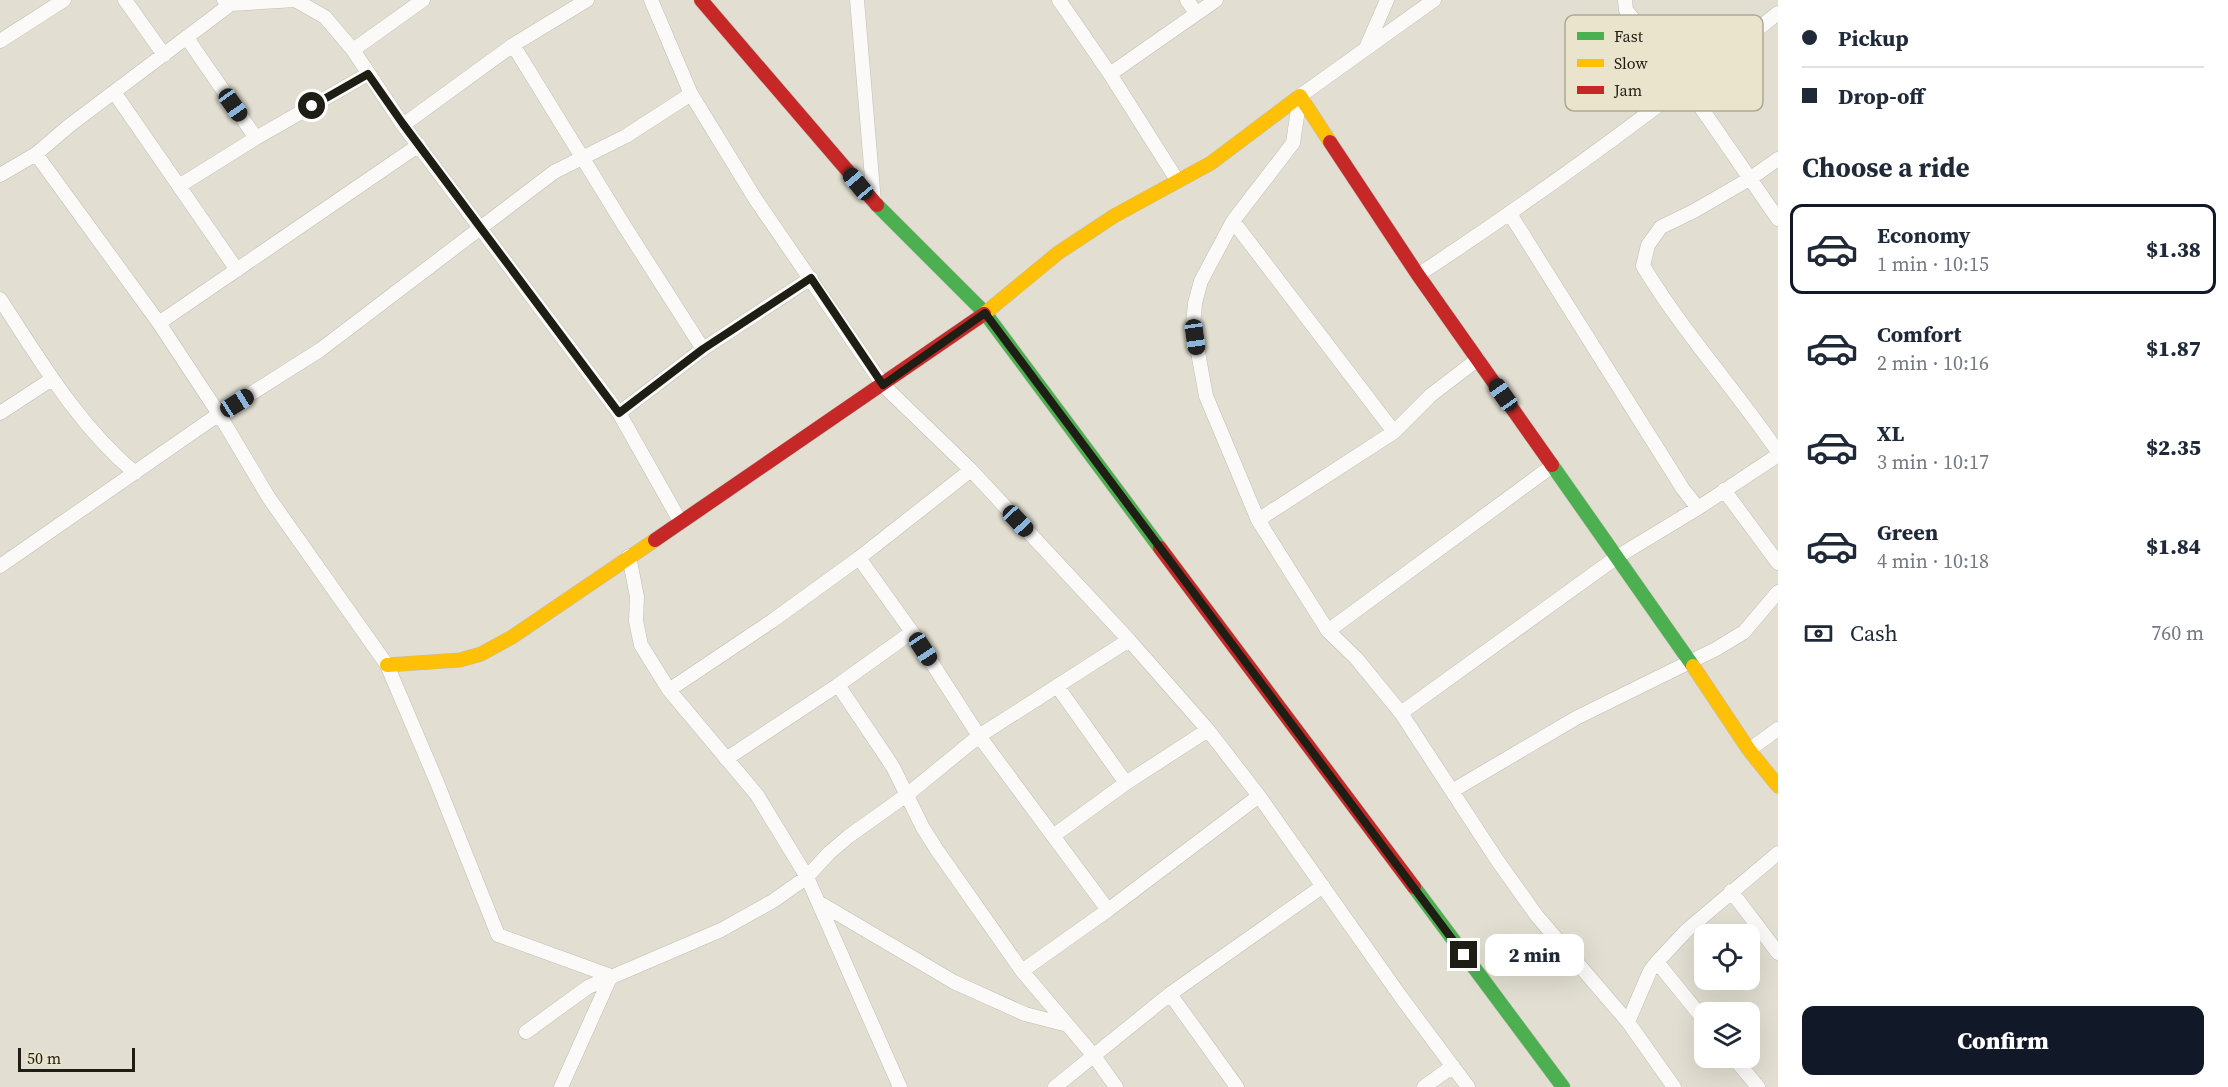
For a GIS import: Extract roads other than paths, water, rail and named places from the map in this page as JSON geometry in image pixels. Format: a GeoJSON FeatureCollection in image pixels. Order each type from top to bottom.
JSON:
{"type":"FeatureCollection","features":[{"type":"Feature","properties":{"kind":"street"},"geometry":{"type":"LineString","coordinates":[[1,38],[64,0]]}},
{"type":"Feature","properties":{"kind":"street"},"geometry":{"type":"LineString","coordinates":[[125,0],[164,55]]}},
{"type":"Feature","properties":{"kind":"street"},"geometry":{"type":"LineString","coordinates":[[0,175],[36,154],[114,92],[187,39],[228,2],[295,0],[326,17]]}},
{"type":"Feature","properties":{"kind":"street"},"geometry":{"type":"LineString","coordinates":[[316,0],[403,124],[619,413],[680,521]]}},
{"type":"Feature","properties":{"kind":"street"},"geometry":{"type":"LineString","coordinates":[[353,50],[423,0]]}},
{"type":"Feature","properties":{"kind":"street"},"geometry":{"type":"LineString","coordinates":[[403,124],[513,45],[587,0]]}},
{"type":"Feature","properties":{"kind":"street"},"geometry":{"type":"LineString","coordinates":[[651,0],[691,94],[756,200],[883,385],[971,470],[1129,640],[1208,730],[1259,796],[1401,997],[1468,1087]]}},
{"type":"Feature","properties":{"kind":"street"},"geometry":{"type":"LineString","coordinates":[[701,0],[874,202],[985,313],[1563,1087]]}},
{"type":"Feature","properties":{"kind":"street"},"geometry":{"type":"LineString","coordinates":[[856,0],[874,202]]}},
{"type":"Feature","properties":{"kind":"street"},"geometry":{"type":"LineString","coordinates":[[1059,0],[1110,74],[1177,180]]}},
{"type":"Feature","properties":{"kind":"street"},"geometry":{"type":"LineString","coordinates":[[1187,0],[1196,13]]}},
{"type":"Feature","properties":{"kind":"street"},"geometry":{"type":"LineString","coordinates":[[1110,74],[1216,0]]}},
{"type":"Feature","properties":{"kind":"street"},"geometry":{"type":"LineString","coordinates":[[1365,50],[1387,0]]}},
{"type":"Feature","properties":{"kind":"street"},"geometry":{"type":"LineString","coordinates":[[387,665],[460,660],[481,654],[512,637],[883,385],[985,313],[1058,253],[1114,216],[1210,163],[1434,0]]}},
{"type":"Feature","properties":{"kind":"street"},"geometry":{"type":"LineString","coordinates":[[1623,3],[1632,15]]}},
{"type":"Feature","properties":{"kind":"street"},"geometry":{"type":"LineString","coordinates":[[1763,25],[1778,13]]}},
{"type":"Feature","properties":{"kind":"street"},"geometry":{"type":"LineString","coordinates":[[187,39],[256,138]]}},
{"type":"Feature","properties":{"kind":"street"},"geometry":{"type":"LineString","coordinates":[[513,45],[703,349]]}},
{"type":"Feature","properties":{"kind":"street"},"geometry":{"type":"LineString","coordinates":[[179,186],[256,138],[368,74]]}},
{"type":"Feature","properties":{"kind":"street"},"geometry":{"type":"LineString","coordinates":[[114,92],[237,270]]}},
{"type":"Feature","properties":{"kind":"street"},"geometry":{"type":"LineString","coordinates":[[0,566],[219,414],[320,350],[532,188],[582,157],[626,136],[691,94]]}},
{"type":"Feature","properties":{"kind":"street"},"geometry":{"type":"LineString","coordinates":[[1300,96],[1293,143],[1233,221],[1201,281],[1195,303],[1193,325],[1206,396],[1258,520],[1328,631],[1356,658],[1401,713],[1497,861],[1537,916],[1628,1022],[1674,1087]]}},
{"type":"Feature","properties":{"kind":"street"},"geometry":{"type":"LineString","coordinates":[[1300,96],[1418,275],[1617,557],[1749,750],[1778,786]]}},
{"type":"Feature","properties":{"kind":"street"},"geometry":{"type":"LineString","coordinates":[[1418,275],[1510,214],[1652,111]]}},
{"type":"Feature","properties":{"kind":"street"},"geometry":{"type":"LineString","coordinates":[[1704,111],[1778,219]]}},
{"type":"Feature","properties":{"kind":"street"},"geometry":{"type":"LineString","coordinates":[[159,323],[419,145]]}},
{"type":"Feature","properties":{"kind":"street"},"geometry":{"type":"LineString","coordinates":[[36,154],[159,323],[219,414],[269,498],[387,665],[498,935],[612,976]]}},
{"type":"Feature","properties":{"kind":"street"},"geometry":{"type":"LineString","coordinates":[[1401,713],[1617,557],[1698,508],[1778,454],[1746,405],[1664,301],[1643,266],[1648,245],[1661,227],[1751,178],[1778,159]]}},
{"type":"Feature","properties":{"kind":"street"},"geometry":{"type":"LineString","coordinates":[[1510,214],[1683,489],[1698,508]]}},
{"type":"Feature","properties":{"kind":"street"},"geometry":{"type":"LineString","coordinates":[[1233,221],[1394,432]]}},
{"type":"Feature","properties":{"kind":"street"},"geometry":{"type":"LineString","coordinates":[[619,413],[703,349],[811,278]]}},
{"type":"Feature","properties":{"kind":"street"},"geometry":{"type":"LineString","coordinates":[[0,299],[52,379],[111,453],[135,473]]}},
{"type":"Feature","properties":{"kind":"street"},"geometry":{"type":"LineString","coordinates":[[1258,520],[1394,432],[1431,395],[1478,359]]}},
{"type":"Feature","properties":{"kind":"street"},"geometry":{"type":"LineString","coordinates":[[0,413],[52,379]]}},
{"type":"Feature","properties":{"kind":"street"},"geometry":{"type":"LineString","coordinates":[[1328,631],[1552,466]]}},
{"type":"Feature","properties":{"kind":"street"},"geometry":{"type":"LineString","coordinates":[[669,690],[772,621],[859,558],[971,470]]}},
{"type":"Feature","properties":{"kind":"street"},"geometry":{"type":"LineString","coordinates":[[1724,490],[1778,563]]}},
{"type":"Feature","properties":{"kind":"street"},"geometry":{"type":"LineString","coordinates":[[629,556],[637,597],[636,621],[641,645],[669,690],[757,795],[807,877],[900,1087]]}},
{"type":"Feature","properties":{"kind":"street"},"geometry":{"type":"LineString","coordinates":[[859,558],[912,632],[979,736],[1108,910]]}},
{"type":"Feature","properties":{"kind":"street"},"geometry":{"type":"LineString","coordinates":[[1452,791],[1576,718],[1744,632],[1778,592]]}},
{"type":"Feature","properties":{"kind":"street"},"geometry":{"type":"LineString","coordinates":[[726,759],[838,686],[912,632]]}},
{"type":"Feature","properties":{"kind":"street"},"geometry":{"type":"LineString","coordinates":[[526,1032],[588,987],[740,920],[773,901],[807,877],[829,853],[849,836],[908,795],[979,736],[1129,640]]}},
{"type":"Feature","properties":{"kind":"street"},"geometry":{"type":"LineString","coordinates":[[838,686],[893,767],[923,828],[937,850],[1022,971],[1094,1056],[1116,1087]]}},
{"type":"Feature","properties":{"kind":"street"},"geometry":{"type":"LineString","coordinates":[[1057,686],[1126,783]]}},
{"type":"Feature","properties":{"kind":"street"},"geometry":{"type":"LineString","coordinates":[[1749,750],[1778,729]]}},
{"type":"Feature","properties":{"kind":"street"},"geometry":{"type":"LineString","coordinates":[[1053,836],[1126,783],[1208,730]]}},
{"type":"Feature","properties":{"kind":"street"},"geometry":{"type":"LineString","coordinates":[[1022,971],[1108,910],[1259,796]]}},
{"type":"Feature","properties":{"kind":"street"},"geometry":{"type":"LineString","coordinates":[[1628,1022],[1650,970],[1657,962],[1687,930],[1778,853]]}},
{"type":"Feature","properties":{"kind":"street"},"geometry":{"type":"LineString","coordinates":[[1054,1087],[1170,994],[1323,886]]}},
{"type":"Feature","properties":{"kind":"street"},"geometry":{"type":"LineString","coordinates":[[1731,891],[1778,953]]}},
{"type":"Feature","properties":{"kind":"street"},"geometry":{"type":"LineString","coordinates":[[818,902],[954,982],[1025,1014],[1068,1025]]}},
{"type":"Feature","properties":{"kind":"street"},"geometry":{"type":"LineString","coordinates":[[1657,962],[1694,1008]]}},
{"type":"Feature","properties":{"kind":"street"},"geometry":{"type":"LineString","coordinates":[[561,1087],[612,976]]}},
{"type":"Feature","properties":{"kind":"street"},"geometry":{"type":"LineString","coordinates":[[1170,994],[1237,1087]]}},
{"type":"Feature","properties":{"kind":"street"},"geometry":{"type":"LineString","coordinates":[[1424,1087],[1453,1066]]}},
{"type":"Feature","properties":{"kind":"street"},"geometry":{"type":"LineString","coordinates":[[1742,1068],[1758,1087]]}}]}
